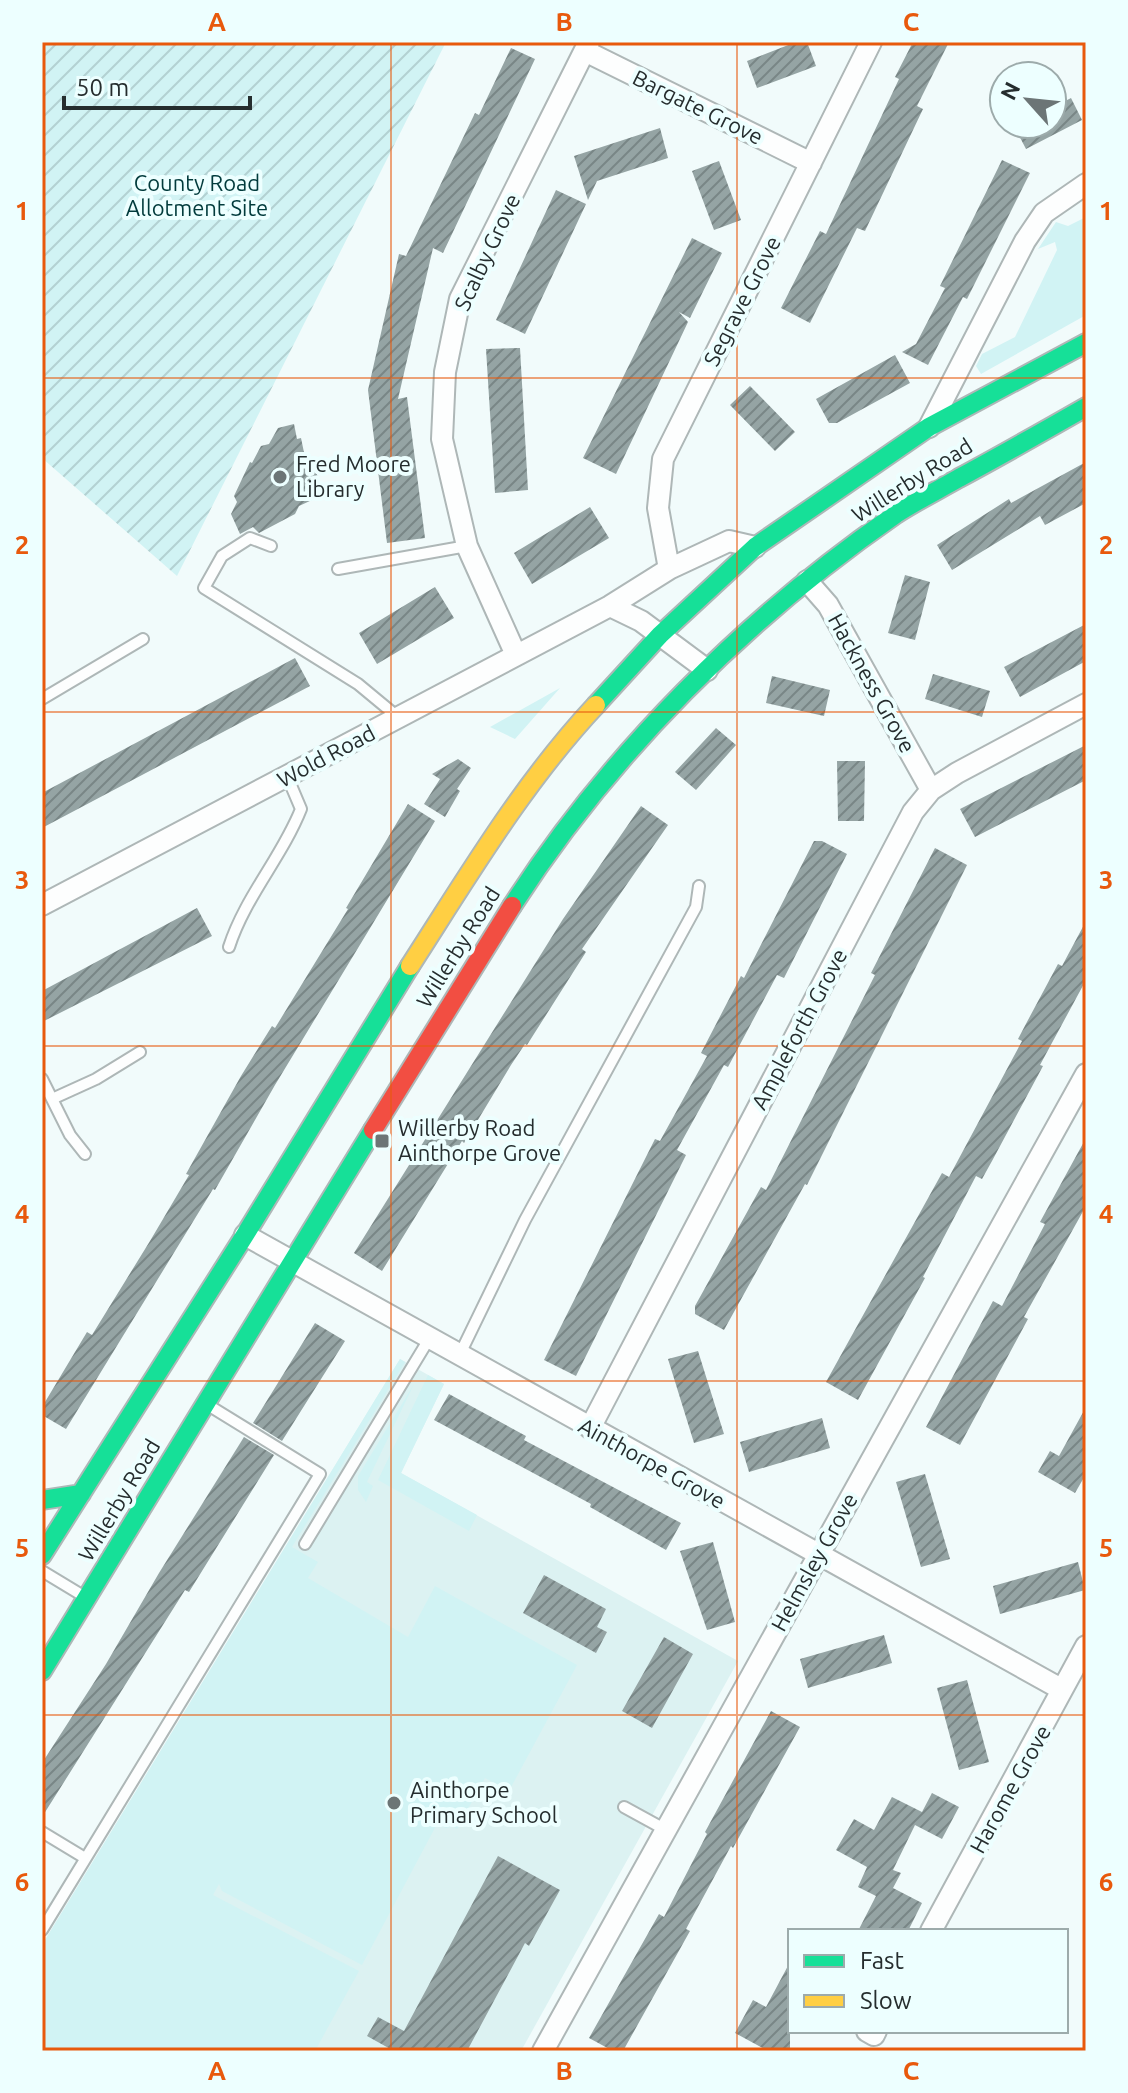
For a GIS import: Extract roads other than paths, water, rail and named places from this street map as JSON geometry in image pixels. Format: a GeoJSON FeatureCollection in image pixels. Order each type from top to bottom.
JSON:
{"type":"FeatureCollection","features":[{"type":"Feature","properties":{"kind":"street","name":"Segrave Grove"},"geometry":{"type":"LineString","coordinates":[[669,569],[658,508],[663,459],[871,42]]}},
{"type":"Feature","properties":{"kind":"street","name":"Bargate Grove"},"geometry":{"type":"LineString","coordinates":[[587,46],[811,163]]}},
{"type":"Feature","properties":{"kind":"street","name":"Scalby Grove"},"geometry":{"type":"LineString","coordinates":[[516,655],[467,546],[442,439],[445,372],[460,299],[587,46]]}},
{"type":"Feature","properties":{"kind":"street"},"geometry":{"type":"LineString","coordinates":[[929,427],[1025,241],[1044,213],[1086,184]]}},
{"type":"Feature","properties":{"kind":"street","name":"Willerby Road"},"geometry":{"type":"LineString","coordinates":[[42,1555],[245,1235],[368,1031],[500,826],[578,724],[660,635],[755,547],[929,427],[1086,343]]}},
{"type":"Feature","properties":{"kind":"street","name":"Willerby Road"},"geometry":{"type":"LineString","coordinates":[[42,1671],[463,982],[539,864],[618,762],[707,670],[807,581],[898,513],[1086,407]]}},
{"type":"Feature","properties":{"kind":"street","name":"Wold Road"},"geometry":{"type":"LineString","coordinates":[[42,905],[610,606],[669,569],[729,541],[755,547]]}},
{"type":"Feature","properties":{"kind":"street","name":"Hackness Grove"},"geometry":{"type":"LineString","coordinates":[[807,581],[828,605],[931,790]]}},
{"type":"Feature","properties":{"kind":"street"},"geometry":{"type":"LineString","coordinates":[[610,606],[641,621],[707,670]]}},
{"type":"Feature","properties":{"kind":"street","name":"Ampleforth Grove"},"geometry":{"type":"LineString","coordinates":[[590,1428],[913,812],[931,790],[1086,704]]}},
{"type":"Feature","properties":{"kind":"street","name":"Helmsley Grove"},"geometry":{"type":"LineString","coordinates":[[543,2051],[1086,1074]]}},
{"type":"Feature","properties":{"kind":"street","name":"Ainthorpe Grove"},"geometry":{"type":"LineString","coordinates":[[245,1235],[1061,1689]]}},
{"type":"Feature","properties":{"kind":"street"},"geometry":{"type":"LineString","coordinates":[[42,1500],[81,1494]]}},
{"type":"Feature","properties":{"kind":"street","name":"Harome Grove"},"geometry":{"type":"LineString","coordinates":[[932,1929],[1086,1646]]}},
{"type":"Feature","properties":{"kind":"lane"},"geometry":{"type":"LineString","coordinates":[[271,546],[250,538],[222,556],[204,588],[358,684],[399,718]]}},
{"type":"Feature","properties":{"kind":"lane"},"geometry":{"type":"LineString","coordinates":[[338,569],[467,546]]}},
{"type":"Feature","properties":{"kind":"lane"},"geometry":{"type":"LineString","coordinates":[[42,699],[143,639]]}},
{"type":"Feature","properties":{"kind":"lane"},"geometry":{"type":"LineString","coordinates":[[229,947],[236,926],[294,827],[301,809],[287,776]]}},
{"type":"Feature","properties":{"kind":"lane"},"geometry":{"type":"LineString","coordinates":[[459,1356],[525,1220],[696,907],[699,886]]}},
{"type":"Feature","properties":{"kind":"lane"},"geometry":{"type":"LineString","coordinates":[[52,1099],[96,1079],[140,1052]]}},
{"type":"Feature","properties":{"kind":"lane"},"geometry":{"type":"LineString","coordinates":[[42,1079],[70,1135],[85,1154]]}},
{"type":"Feature","properties":{"kind":"lane"},"geometry":{"type":"LineString","coordinates":[[305,1544],[429,1339]]}},
{"type":"Feature","properties":{"kind":"lane"},"geometry":{"type":"LineString","coordinates":[[42,1930],[320,1474],[206,1404]]}},
{"type":"Feature","properties":{"kind":"lane"},"geometry":{"type":"LineString","coordinates":[[42,1571],[87,1598]]}},
{"type":"Feature","properties":{"kind":"lane"},"geometry":{"type":"LineString","coordinates":[[624,1807],[666,1830]]}},
{"type":"Feature","properties":{"kind":"lane"},"geometry":{"type":"LineString","coordinates":[[42,1832],[85,1858]]}},
{"type":"Feature","properties":{"kind":"place","name":"Fred Moore Library"},"geometry":{"type":"Point","coordinates":[280,477]}},
{"type":"Feature","properties":{"kind":"place","name":"Willerby Road Ainthorpe Grove"},"geometry":{"type":"Point","coordinates":[382,1141]}},
{"type":"Feature","properties":{"kind":"place","name":"Ainthorpe Primary School"},"geometry":{"type":"Point","coordinates":[394,1803]}},
{"type":"Feature","properties":{"kind":"park label","name":"County Road Allotment Site"},"geometry":{"type":"Point","coordinates":[197,196]}}]}
